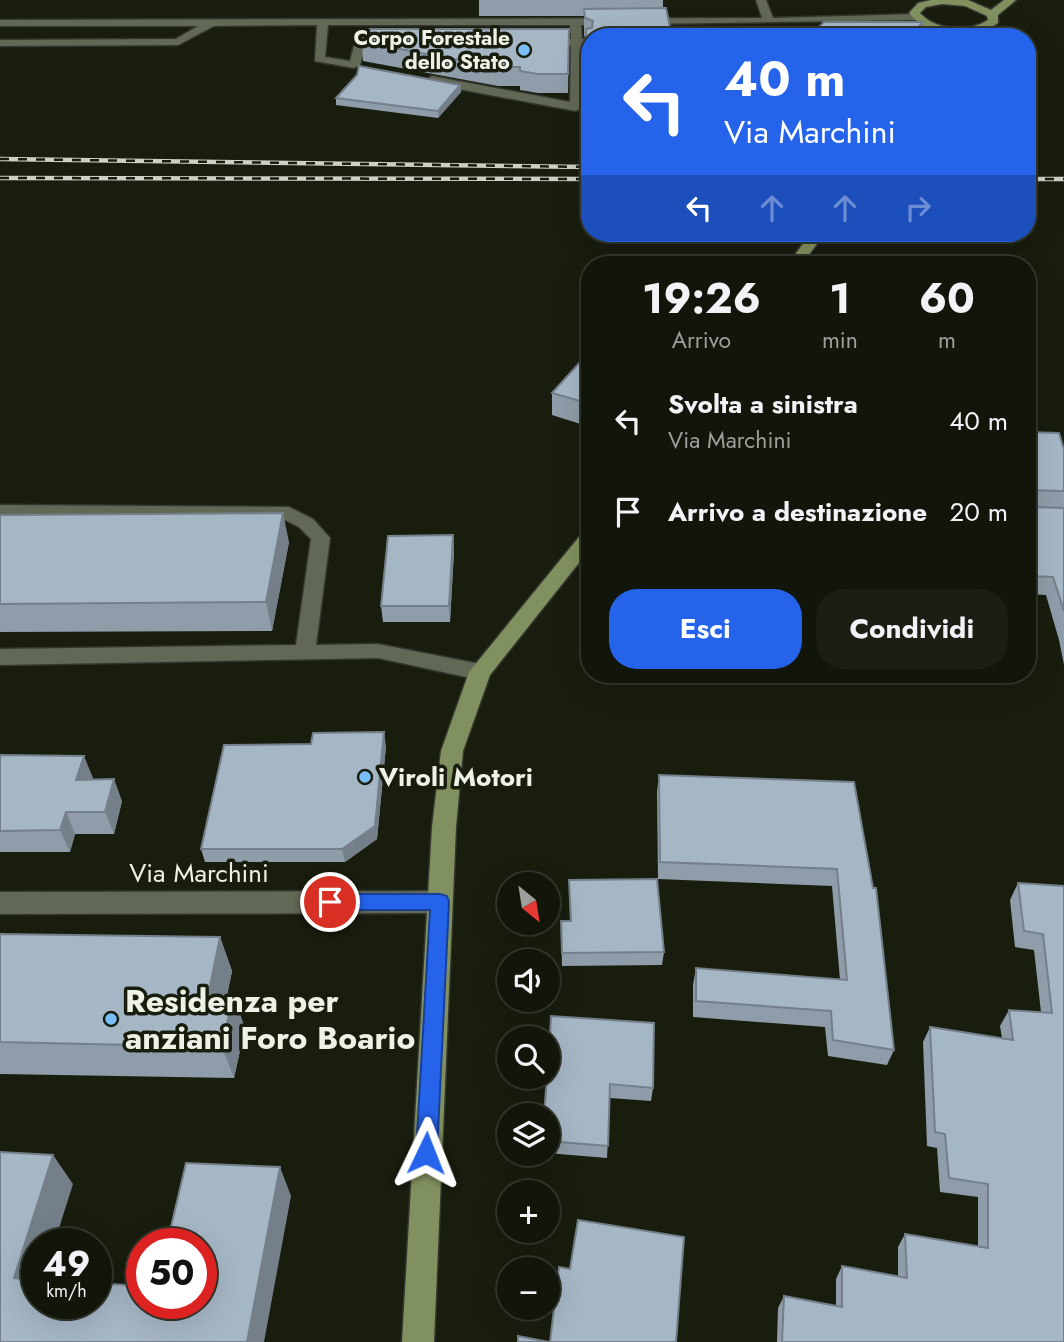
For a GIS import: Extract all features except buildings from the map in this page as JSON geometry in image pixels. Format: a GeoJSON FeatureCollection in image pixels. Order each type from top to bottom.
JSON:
{"type":"FeatureCollection","features":[{"type":"Feature","properties":{"kind":"main road"},"geometry":{"type":"LineString","coordinates":[[939,28],[916,17],[914,13],[922,5],[942,1],[967,3],[988,0]]}},
{"type":"Feature","properties":{"kind":"main road"},"geometry":{"type":"LineString","coordinates":[[992,14],[1011,0]]}},
{"type":"Feature","properties":{"kind":"main road"},"geometry":{"type":"LineString","coordinates":[[967,3],[992,14]]}},
{"type":"Feature","properties":{"kind":"main road"},"geometry":{"type":"LineString","coordinates":[[980,28],[994,21],[992,14]]}},
{"type":"Feature","properties":{"kind":"main road"},"geometry":{"type":"LineString","coordinates":[[418,1342],[440,902],[452,751],[480,672],[581,547]]}},
{"type":"Feature","properties":{"kind":"street"},"geometry":{"type":"LineString","coordinates":[[761,0],[769,21]]}},
{"type":"Feature","properties":{"kind":"street"},"geometry":{"type":"LineString","coordinates":[[798,7],[801,20]]}},
{"type":"Feature","properties":{"kind":"street"},"geometry":{"type":"LineString","coordinates":[[0,23],[769,21],[916,17]]}},
{"type":"Feature","properties":{"kind":"street"},"geometry":{"type":"LineString","coordinates":[[575,21],[581,36]]}},
{"type":"Feature","properties":{"kind":"street"},"geometry":{"type":"LineString","coordinates":[[0,43],[178,42],[213,22]]}},
{"type":"Feature","properties":{"kind":"street"},"geometry":{"type":"LineString","coordinates":[[323,22],[319,59],[367,68]]}},
{"type":"Feature","properties":{"kind":"street"},"geometry":{"type":"LineString","coordinates":[[523,42],[581,41]]}},
{"type":"Feature","properties":{"kind":"street"},"geometry":{"type":"LineString","coordinates":[[354,65],[360,42],[401,42]]}},
{"type":"Feature","properties":{"kind":"street"},"geometry":{"type":"LineString","coordinates":[[576,107],[581,60]]}},
{"type":"Feature","properties":{"kind":"street"},"geometry":{"type":"LineString","coordinates":[[419,78],[581,107]]}},
{"type":"Feature","properties":{"kind":"street"},"geometry":{"type":"LineString","coordinates":[[0,511],[282,511],[306,523],[321,538],[304,652]]}},
{"type":"Feature","properties":{"kind":"street"},"geometry":{"type":"LineString","coordinates":[[0,657],[378,651],[480,672]]}},
{"type":"Feature","properties":{"kind":"street","name":"Via Marchini"},"geometry":{"type":"LineString","coordinates":[[0,903],[440,902]]}},
{"type":"Feature","properties":{"kind":"railway"},"geometry":{"type":"LineString","coordinates":[[0,159],[581,167]]}},
{"type":"Feature","properties":{"kind":"railway"},"geometry":{"type":"LineString","coordinates":[[0,178],[581,179]]}},
{"type":"Feature","properties":{"kind":"railway"},"geometry":{"type":"LineString","coordinates":[[1036,179],[1064,179]]}},
{"type":"Feature","properties":{"kind":"place","name":"Corpo Forestale dello Stato"},"geometry":{"type":"Point","coordinates":[524,50]}},
{"type":"Feature","properties":{"kind":"place","name":"Viroli Motori"},"geometry":{"type":"Point","coordinates":[365,777]}},
{"type":"Feature","properties":{"kind":"place","name":"Residenza per anziani Foro Boario"},"geometry":{"type":"Point","coordinates":[111,1019]}},
{"type":"Feature","properties":{"kind":"route"},"geometry":{"type":"LineString","coordinates":[[330,902],[440,902],[426,1153]]}}]}
